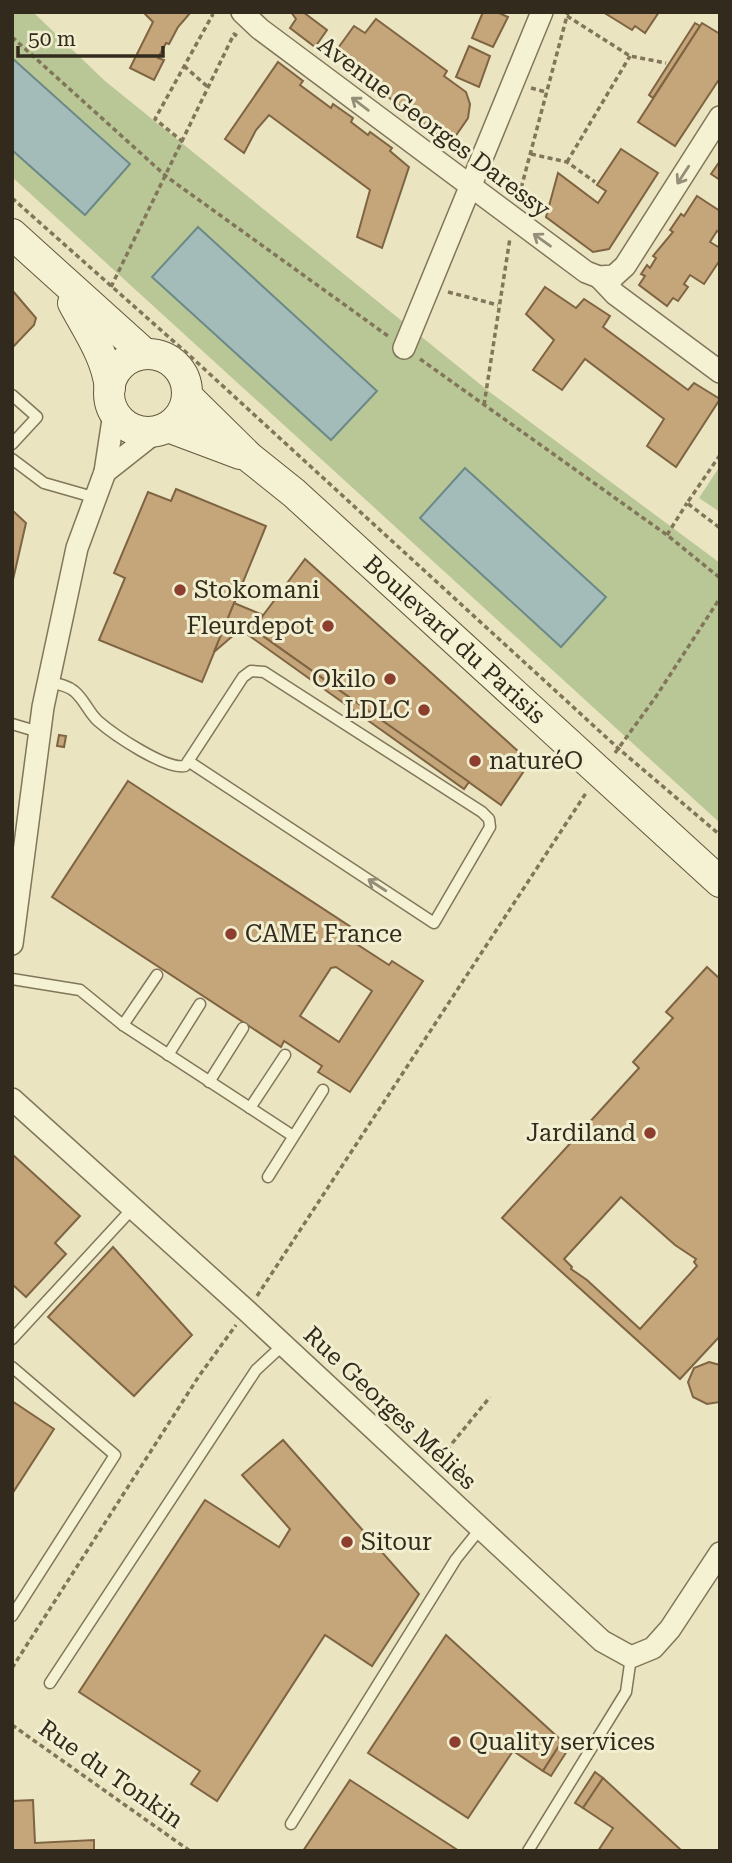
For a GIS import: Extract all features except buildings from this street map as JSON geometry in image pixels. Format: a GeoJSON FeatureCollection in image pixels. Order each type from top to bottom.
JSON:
{"type":"FeatureCollection","features":[{"type":"Feature","properties":{"kind":"street","name":"Avenue Georges Daressy"},"geometry":{"type":"LineString","coordinates":[[242,12],[260,29],[470,187],[586,272],[599,277],[615,295],[720,372]]}},
{"type":"Feature","properties":{"kind":"street"},"geometry":{"type":"LineString","coordinates":[[404,348],[542,12]]}},
{"type":"Feature","properties":{"kind":"street"},"geometry":{"type":"LineString","coordinates":[[599,277],[614,276],[625,266],[720,117]]}},
{"type":"Feature","properties":{"kind":"street"},"geometry":{"type":"LineString","coordinates":[[12,234],[145,354],[170,361],[180,370],[187,396],[184,409],[163,429],[105,472]]}},
{"type":"Feature","properties":{"kind":"street"},"geometry":{"type":"LineString","coordinates":[[57,275],[100,352],[107,368],[112,400],[133,429],[163,429]]}},
{"type":"Feature","properties":{"kind":"street"},"geometry":{"type":"LineString","coordinates":[[12,944],[19,836],[77,548],[93,497],[105,472],[112,400],[121,365],[145,354]]}},
{"type":"Feature","properties":{"kind":"street","name":"Boulevard du Parisis"},"geometry":{"type":"LineString","coordinates":[[187,396],[249,457],[294,493],[720,882]]}},
{"type":"Feature","properties":{"kind":"street","name":"Boulevard du Parisis"},"geometry":{"type":"LineString","coordinates":[[163,429],[249,457]]}},
{"type":"Feature","properties":{"kind":"street","name":"Rue Georges Méliès"},"geometry":{"type":"LineString","coordinates":[[12,1099],[132,1209],[252,1302],[283,1345],[602,1641],[631,1657]]}},
{"type":"Feature","properties":{"kind":"street"},"geometry":{"type":"LineString","coordinates":[[631,1657],[653,1648],[670,1629],[720,1553]]}},
{"type":"Feature","properties":{"kind":"lane"},"geometry":{"type":"LineString","coordinates":[[12,395],[37,417],[12,444]]}},
{"type":"Feature","properties":{"kind":"lane"},"geometry":{"type":"LineString","coordinates":[[12,458],[44,483],[93,497]]}},
{"type":"Feature","properties":{"kind":"lane"},"geometry":{"type":"LineString","coordinates":[[48,682],[75,691],[96,720],[163,762],[179,767],[188,761],[243,677],[258,670],[482,811],[489,819],[488,834],[434,923],[188,761]]}},
{"type":"Feature","properties":{"kind":"lane"},"geometry":{"type":"LineString","coordinates":[[12,724],[39,732]]}},
{"type":"Feature","properties":{"kind":"lane"},"geometry":{"type":"LineString","coordinates":[[123,1025],[157,975]]}},
{"type":"Feature","properties":{"kind":"lane"},"geometry":{"type":"LineString","coordinates":[[12,979],[80,990],[123,1025],[293,1136]]}},
{"type":"Feature","properties":{"kind":"lane"},"geometry":{"type":"LineString","coordinates":[[168,1055],[200,1004]]}},
{"type":"Feature","properties":{"kind":"lane"},"geometry":{"type":"LineString","coordinates":[[209,1082],[243,1028]]}},
{"type":"Feature","properties":{"kind":"lane"},"geometry":{"type":"LineString","coordinates":[[250,1108],[285,1055]]}},
{"type":"Feature","properties":{"kind":"lane"},"geometry":{"type":"LineString","coordinates":[[268,1177],[323,1090]]}},
{"type":"Feature","properties":{"kind":"lane"},"geometry":{"type":"LineString","coordinates":[[12,1339],[132,1209]]}},
{"type":"Feature","properties":{"kind":"lane"},"geometry":{"type":"LineString","coordinates":[[50,1683],[256,1370],[283,1345]]}},
{"type":"Feature","properties":{"kind":"lane"},"geometry":{"type":"LineString","coordinates":[[12,1367],[115,1455],[12,1616]]}},
{"type":"Feature","properties":{"kind":"lane"},"geometry":{"type":"LineString","coordinates":[[291,1825],[456,1559],[480,1529]]}},
{"type":"Feature","properties":{"kind":"lane"},"geometry":{"type":"LineString","coordinates":[[528,1851],[626,1692],[631,1657]]}},
{"type":"Feature","properties":{"kind":"path"},"geometry":{"type":"LineString","coordinates":[[183,142],[155,119],[213,14]]}},
{"type":"Feature","properties":{"kind":"path"},"geometry":{"type":"LineString","coordinates":[[521,190],[567,14],[630,56],[666,64]]}},
{"type":"Feature","properties":{"kind":"path"},"geometry":{"type":"LineString","coordinates":[[111,287],[167,177],[234,34],[251,44],[260,29]]}},
{"type":"Feature","properties":{"kind":"path"},"geometry":{"type":"LineString","coordinates":[[12,37],[167,177],[667,534],[720,578]]}},
{"type":"Feature","properties":{"kind":"path"},"geometry":{"type":"LineString","coordinates":[[567,162],[630,56]]}},
{"type":"Feature","properties":{"kind":"path"},"geometry":{"type":"LineString","coordinates":[[184,66],[209,88]]}},
{"type":"Feature","properties":{"kind":"path"},"geometry":{"type":"LineString","coordinates":[[530,153],[567,162],[595,182]]}},
{"type":"Feature","properties":{"kind":"path"},"geometry":{"type":"LineString","coordinates":[[12,198],[619,749],[720,835]]}},
{"type":"Feature","properties":{"kind":"path"},"geometry":{"type":"LineString","coordinates":[[484,405],[512,227]]}},
{"type":"Feature","properties":{"kind":"path"},"geometry":{"type":"LineString","coordinates":[[429,286],[498,305]]}},
{"type":"Feature","properties":{"kind":"path"},"geometry":{"type":"LineString","coordinates":[[667,534],[720,455]]}},
{"type":"Feature","properties":{"kind":"path"},"geometry":{"type":"LineString","coordinates":[[687,503],[720,528]]}},
{"type":"Feature","properties":{"kind":"path"},"geometry":{"type":"LineString","coordinates":[[12,1668],[199,1376],[252,1302],[599,772],[619,749],[720,598]]}},
{"type":"Feature","properties":{"kind":"path"},"geometry":{"type":"LineString","coordinates":[[425,1477],[490,1397]]}},
{"type":"Feature","properties":{"kind":"path","name":"Rue du Tonkin"},"geometry":{"type":"LineString","coordinates":[[12,1725],[190,1851]]}},
{"type":"Feature","properties":{"kind":"green space"},"geometry":{"type":"Polygon","coordinates":[[[12,12],[33,12],[105,81],[491,393],[720,563],[720,823],[12,177],[12,12]]]}},
{"type":"Feature","properties":{"kind":"green space"},"geometry":{"type":"Polygon","coordinates":[[[720,466],[720,512],[699,498],[720,466]]]}},
{"type":"Feature","properties":{"kind":"water"},"geometry":{"type":"Polygon","coordinates":[[[12,58],[130,164],[85,215],[12,150],[12,58]]]}},
{"type":"Feature","properties":{"kind":"water"},"geometry":{"type":"Polygon","coordinates":[[[198,227],[377,391],[331,440],[152,277],[198,227]]]}},
{"type":"Feature","properties":{"kind":"water"},"geometry":{"type":"Polygon","coordinates":[[[465,468],[606,597],[561,647],[420,518],[465,468]]]}},
{"type":"Feature","properties":{"kind":"place","name":"Stokomani"},"geometry":{"type":"Point","coordinates":[180,590]}},
{"type":"Feature","properties":{"kind":"place","name":"Fleurdepot"},"geometry":{"type":"Point","coordinates":[328,626]}},
{"type":"Feature","properties":{"kind":"place","name":"Okilo"},"geometry":{"type":"Point","coordinates":[390,679]}},
{"type":"Feature","properties":{"kind":"place","name":"LDLC"},"geometry":{"type":"Point","coordinates":[424,710]}},
{"type":"Feature","properties":{"kind":"place","name":"naturéO"},"geometry":{"type":"Point","coordinates":[475,761]}},
{"type":"Feature","properties":{"kind":"place","name":"CAME France"},"geometry":{"type":"Point","coordinates":[231,934]}},
{"type":"Feature","properties":{"kind":"place","name":"Jardiland"},"geometry":{"type":"Point","coordinates":[650,1133]}},
{"type":"Feature","properties":{"kind":"place","name":"Sitour"},"geometry":{"type":"Point","coordinates":[347,1542]}},
{"type":"Feature","properties":{"kind":"place","name":"Quality services"},"geometry":{"type":"Point","coordinates":[455,1742]}}]}
